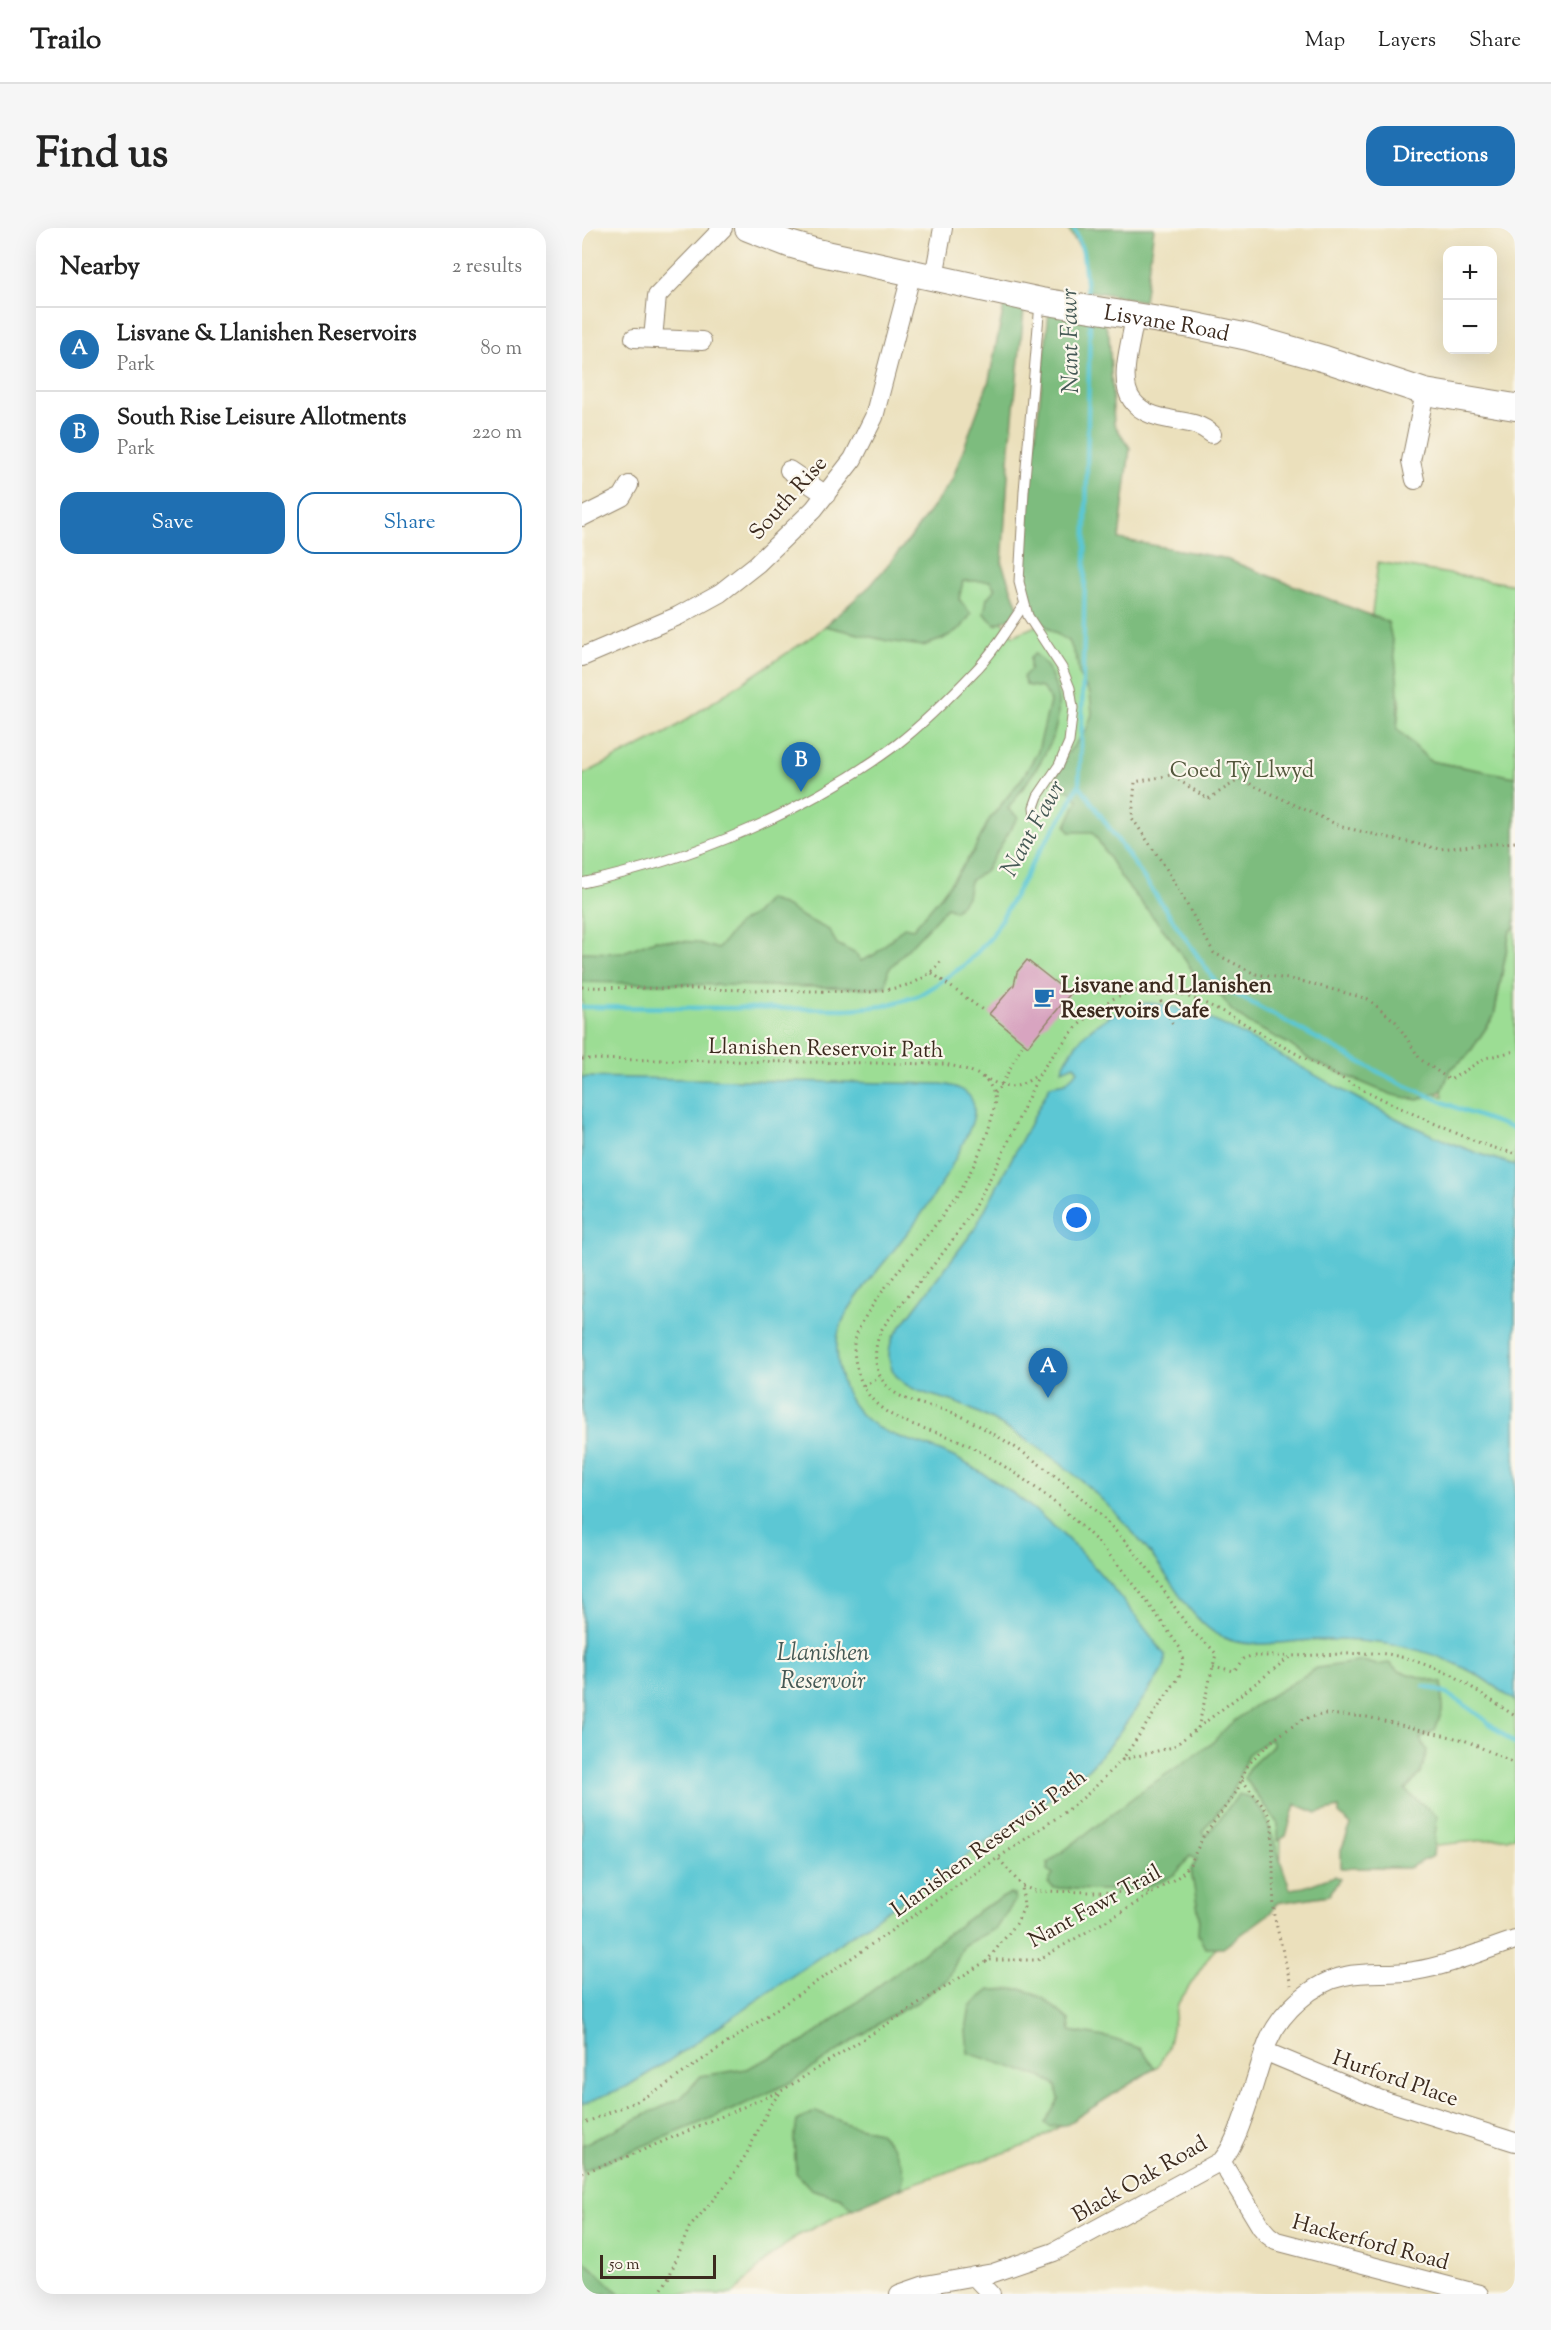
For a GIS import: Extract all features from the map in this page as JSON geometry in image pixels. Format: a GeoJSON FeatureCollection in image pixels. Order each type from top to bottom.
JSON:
{"type":"FeatureCollection","features":[{"type":"Feature","properties":{"kind":"main road","name":"Lisvane Road"},"geometry":{"type":"LineString","coordinates":[[748,228],[798,247],[1041,301],[1248,336],[1425,392],[1515,406]]}},
{"type":"Feature","properties":{"kind":"street"},"geometry":{"type":"LineString","coordinates":[[653,339],[657,296],[723,228]]}},
{"type":"Feature","properties":{"kind":"street","name":"South Rise"},"geometry":{"type":"LineString","coordinates":[[582,657],[678,616],[720,592],[778,546],[826,495],[853,459],[874,417],[923,274],[943,228]]}},
{"type":"Feature","properties":{"kind":"street"},"geometry":{"type":"LineString","coordinates":[[1135,316],[1125,378],[1131,399],[1139,410],[1152,416],[1201,425],[1212,434]]}},
{"type":"Feature","properties":{"kind":"street"},"geometry":{"type":"LineString","coordinates":[[634,338],[702,341]]}},
{"type":"Feature","properties":{"kind":"street"},"geometry":{"type":"LineString","coordinates":[[1415,480],[1411,461],[1425,392]]}},
{"type":"Feature","properties":{"kind":"street"},"geometry":{"type":"LineString","coordinates":[[789,470],[826,495]]}},
{"type":"Feature","properties":{"kind":"street"},"geometry":{"type":"LineString","coordinates":[[582,517],[622,497],[628,485]]}},
{"type":"Feature","properties":{"kind":"street","name":"Black Oak Road"},"geometry":{"type":"LineString","coordinates":[[899,2294],[925,2285],[1014,2267],[1054,2252],[1221,2161],[1233,2145],[1264,2051],[1279,2024],[1297,2003],[1327,1981],[1346,1976],[1414,1971],[1515,1940]]}},
{"type":"Feature","properties":{"kind":"street","name":"Hurford Place"},"geometry":{"type":"LineString","coordinates":[[1264,2051],[1379,2099],[1515,2142]]}},
{"type":"Feature","properties":{"kind":"street","name":"Hackerford Road"},"geometry":{"type":"LineString","coordinates":[[1221,2161],[1261,2227],[1276,2241],[1479,2294]]}},
{"type":"Feature","properties":{"kind":"street"},"geometry":{"type":"LineString","coordinates":[[974,2276],[991,2294]]}},
{"type":"Feature","properties":{"kind":"lane"},"geometry":{"type":"LineString","coordinates":[[1035,816],[1034,807],[1038,796],[1059,765],[1069,742],[1073,708],[1070,688],[1062,668],[1034,627],[1024,605],[1019,582],[1041,301]]}},
{"type":"Feature","properties":{"kind":"lane"},"geometry":{"type":"LineString","coordinates":[[582,883],[627,873],[705,847],[771,819],[847,777],[897,744],[969,678],[989,655],[1024,605]]}},
{"type":"Feature","properties":{"kind":"path"},"geometry":{"type":"LineString","coordinates":[[1515,842],[1439,849],[1342,827],[1240,779],[1208,799],[1171,775],[1135,782],[1132,818],[1168,871],[1214,953],[1255,974],[1301,981],[1368,999],[1396,1022],[1420,1059],[1450,1080],[1485,1058],[1515,1051]]}},
{"type":"Feature","properties":{"kind":"path"},"geometry":{"type":"LineString","coordinates":[[582,987],[870,992],[910,985],[932,973],[943,959]]}},
{"type":"Feature","properties":{"kind":"path"},"geometry":{"type":"LineString","coordinates":[[932,973],[984,1011]]}},
{"type":"Feature","properties":{"kind":"path"},"geometry":{"type":"LineString","coordinates":[[1155,990],[1174,1026]]}},
{"type":"Feature","properties":{"kind":"path"},"geometry":{"type":"LineString","coordinates":[[1198,1728],[1216,1654],[1212,1647],[1197,1637],[1189,1628],[1145,1564],[1125,1541],[1076,1494],[1056,1477],[1000,1438],[954,1413],[906,1398],[886,1385],[881,1377],[876,1357],[876,1339],[952,1240],[975,1205],[1046,1064],[1078,1025],[1099,1007],[1131,993],[1155,990],[1176,994],[1223,1013],[1388,1102],[1471,1139],[1515,1153]]}},
{"type":"Feature","properties":{"kind":"path"},"geometry":{"type":"LineString","coordinates":[[978,1074],[989,1084],[994,1093],[1001,1086],[1023,1043]]}},
{"type":"Feature","properties":{"kind":"path","name":"Llanishen Reservoir Path"},"geometry":{"type":"LineString","coordinates":[[582,1059],[922,1063],[954,1066],[978,1074],[1001,1086]]}},
{"type":"Feature","properties":{"kind":"path"},"geometry":{"type":"LineString","coordinates":[[1001,1086],[1013,1088],[1040,1073]]}},
{"type":"Feature","properties":{"kind":"path","name":"Llanishen Reservoir Path"},"geometry":{"type":"LineString","coordinates":[[582,2124],[637,2101],[664,2086],[1068,1810],[1122,1761],[1179,1677],[1183,1661],[1180,1648],[1111,1557],[1068,1514],[1030,1483],[970,1445],[888,1412],[879,1406],[864,1386],[855,1364],[856,1334],[879,1297],[950,1206],[987,1132],[994,1110],[994,1093]]}},
{"type":"Feature","properties":{"kind":"path"},"geometry":{"type":"LineString","coordinates":[[864,1386],[881,1377]]}},
{"type":"Feature","properties":{"kind":"path"},"geometry":{"type":"LineString","coordinates":[[1213,1666],[1234,1671],[1243,1659],[1251,1656],[1388,1654],[1410,1659],[1453,1675],[1515,1716]]}},
{"type":"Feature","properties":{"kind":"path"},"geometry":{"type":"LineString","coordinates":[[1122,1761],[1173,1747],[1291,1656]]}},
{"type":"Feature","properties":{"kind":"path","name":"Nant Fawr Trail"},"geometry":{"type":"LineString","coordinates":[[582,2173],[629,2156],[783,2090],[986,1962],[991,1960],[1038,1960],[1181,1875],[1190,1864],[1203,1837],[1230,1802],[1246,1768],[1253,1759],[1274,1739],[1303,1719],[1325,1714],[1366,1717],[1464,1740],[1515,1763]]}},
{"type":"Feature","properties":{"kind":"path"},"geometry":{"type":"LineString","coordinates":[[1242,1780],[1266,1810],[1272,1823],[1274,1915],[1297,2003]]}},
{"type":"Feature","properties":{"kind":"path"},"geometry":{"type":"LineString","coordinates":[[999,1858],[1022,1886],[1035,1891],[1152,1893]]}},
{"type":"Feature","properties":{"kind":"path"},"geometry":{"type":"LineString","coordinates":[[986,1962],[1016,1924],[1024,1907],[1022,1886]]}},
{"type":"Feature","properties":{"kind":"path"},"geometry":{"type":"LineString","coordinates":[[659,2294],[669,2277],[689,2228],[729,2181],[747,2153],[771,2104],[783,2090]]}},
{"type":"Feature","properties":{"kind":"green space"},"geometry":{"type":"Polygon","coordinates":[[[1067,228],[1154,228],[1144,301],[1086,290],[1083,252],[1067,228]]]}},
{"type":"Feature","properties":{"kind":"green space"},"geometry":{"type":"Polygon","coordinates":[[[1004,306],[1024,310],[1010,447],[1002,564],[1018,607],[1012,618],[995,624],[984,614],[987,598],[995,589],[990,581],[963,581],[959,599],[971,614],[962,627],[943,639],[923,646],[888,641],[825,626],[871,585],[911,537],[952,480],[989,380],[1004,306]]]}},
{"type":"Feature","properties":{"kind":"green space","name":"Coed Tŷ Llwyd"},"geometry":{"type":"Polygon","coordinates":[[[1049,312],[1103,319],[1109,335],[1114,424],[1130,448],[1119,539],[1223,558],[1388,622],[1397,676],[1397,729],[1430,761],[1515,777],[1515,927],[1510,931],[1494,1016],[1468,1055],[1450,1070],[1442,1091],[1418,1100],[1393,1095],[1312,1061],[1287,1043],[1250,1024],[1231,1010],[1221,996],[1201,984],[1171,939],[1122,879],[1093,832],[1070,832],[1066,826],[1078,800],[1069,790],[1057,788],[1058,774],[1068,753],[1087,729],[1092,714],[1090,693],[1079,676],[1077,660],[1069,641],[1045,625],[1032,608],[1028,598],[1023,557],[1049,312]]]}},
{"type":"Feature","properties":{"kind":"green space"},"geometry":{"type":"Polygon","coordinates":[[[1378,562],[1515,585],[1515,777],[1430,761],[1397,729],[1400,700],[1372,614],[1378,562]]]}},
{"type":"Feature","properties":{"kind":"green space"},"geometry":{"type":"Polygon","coordinates":[[[973,574],[999,583],[988,615],[997,625],[1002,621],[1013,636],[1051,619],[1057,620],[1393,1076],[1443,1096],[1442,1091],[1450,1070],[1468,1055],[1494,1016],[1510,931],[1515,927],[1515,1837],[1388,1850],[1377,1805],[1289,1793],[1281,1833],[1280,1898],[1226,1938],[1210,1955],[1177,2005],[1168,2048],[1158,2066],[1033,2143],[883,2194],[797,2236],[770,2257],[733,2294],[582,2294],[582,775],[666,733],[825,626],[891,634],[965,609],[959,599],[959,584],[973,574]]]}},
{"type":"Feature","properties":{"kind":"green space"},"geometry":{"type":"Polygon","coordinates":[[[1035,654],[1050,672],[1058,698],[1058,715],[1048,748],[1008,809],[1018,817],[986,870],[970,881],[967,897],[955,911],[947,907],[888,970],[886,986],[871,988],[582,982],[582,952],[621,953],[655,940],[696,942],[718,949],[738,924],[755,914],[768,899],[829,930],[837,944],[856,954],[861,961],[874,955],[904,927],[913,929],[941,896],[973,852],[989,820],[1023,777],[1038,751],[1050,702],[1042,688],[1026,685],[1023,677],[1030,670],[1030,658],[1035,654]]]}},
{"type":"Feature","properties":{"kind":"green space"},"geometry":{"type":"Polygon","coordinates":[[[1363,1661],[1377,1665],[1389,1663],[1398,1671],[1442,1683],[1442,1711],[1435,1730],[1420,1738],[1427,1750],[1421,1773],[1405,1790],[1437,1816],[1433,1856],[1408,1868],[1341,1868],[1341,1850],[1351,1825],[1339,1814],[1339,1808],[1317,1813],[1295,1804],[1286,1836],[1278,1841],[1278,1824],[1245,1778],[1248,1769],[1273,1745],[1270,1739],[1248,1754],[1232,1794],[1202,1832],[1206,1836],[1239,1794],[1252,1798],[1265,1815],[1290,1889],[1304,1887],[1334,1876],[1340,1879],[1329,1895],[1277,1903],[1270,1913],[1223,1948],[1205,1948],[1198,1934],[1199,1916],[1191,1870],[1197,1859],[1190,1856],[1175,1874],[1162,1881],[1132,1889],[1054,1888],[1048,1883],[1053,1874],[1047,1870],[1048,1863],[1143,1790],[1211,1744],[1229,1725],[1254,1706],[1317,1668],[1363,1661]]]}},
{"type":"Feature","properties":{"kind":"green space"},"geometry":{"type":"Polygon","coordinates":[[[1009,1894],[1014,1895],[1015,1901],[996,1928],[964,1945],[948,1979],[916,2003],[889,2017],[791,2082],[734,2109],[582,2171],[582,2145],[681,2098],[701,2076],[746,2069],[805,2041],[981,1909],[1009,1894]]]}},
{"type":"Feature","properties":{"kind":"green space"},"geometry":{"type":"Polygon","coordinates":[[[1024,1989],[1044,1999],[1069,2020],[1070,2031],[1110,2038],[1141,2049],[1155,2068],[1065,2125],[1050,2127],[1045,2123],[1059,2099],[1056,2086],[1044,2078],[968,2053],[966,2030],[970,2006],[990,1990],[1024,1989]]]}},
{"type":"Feature","properties":{"kind":"green space"},"geometry":{"type":"Polygon","coordinates":[[[816,2111],[850,2125],[878,2132],[892,2146],[902,2164],[904,2176],[901,2188],[852,2209],[841,2198],[811,2189],[796,2173],[794,2141],[797,2121],[816,2111]]]}},
{"type":"Feature","properties":{"kind":"green space"},"geometry":{"type":"Polygon","coordinates":[[[582,2258],[620,2294],[582,2294],[582,2258]]]}},
{"type":"Feature","properties":{"kind":"water"},"geometry":{"type":"Polygon","coordinates":[[[1146,1003],[1169,1006],[1219,1023],[1382,1112],[1448,1142],[1515,1165],[1515,1701],[1479,1676],[1436,1656],[1417,1650],[1357,1641],[1316,1640],[1256,1644],[1222,1637],[1200,1621],[1134,1534],[1097,1495],[1069,1471],[1040,1449],[989,1418],[957,1403],[911,1388],[899,1379],[892,1369],[889,1353],[893,1337],[974,1230],[1050,1086],[1065,1083],[1078,1071],[1074,1065],[1062,1070],[1076,1045],[1095,1026],[1107,1018],[1133,1006],[1146,1003]]]}},
{"type":"Feature","properties":{"kind":"water","name":"Llanishen Reservoir"},"geometry":{"type":"Polygon","coordinates":[[[582,1077],[942,1084],[960,1089],[969,1096],[974,1106],[972,1122],[948,1172],[934,1196],[860,1293],[841,1324],[837,1349],[844,1386],[852,1403],[872,1424],[888,1433],[953,1457],[1031,1506],[1056,1528],[1102,1576],[1165,1655],[1165,1664],[1121,1730],[1074,1782],[667,2062],[626,2087],[582,2104],[582,1077]]]}},
{"type":"Feature","properties":{"kind":"building"},"geometry":{"type":"Polygon","coordinates":[[[1027,960],[1070,994],[1028,1046],[989,1014],[1014,985],[1017,972],[1027,960]]]}},
{"type":"Feature","properties":{"kind":"waterway","name":"Nant Fawr"},"geometry":{"type":"LineString","coordinates":[[1074,228],[1083,252],[1088,301]]}},
{"type":"Feature","properties":{"kind":"waterway","name":"Nant Fawr"},"geometry":{"type":"LineString","coordinates":[[582,1007],[849,1009],[883,1006],[918,996],[936,985],[967,963],[992,936],[1037,855],[1067,809],[1079,784],[1090,316]]}},
{"type":"Feature","properties":{"kind":"waterway"},"geometry":{"type":"LineString","coordinates":[[1079,784],[1217,984],[1395,1081],[1464,1111],[1515,1129]]}},
{"type":"Feature","properties":{"kind":"waterway"},"geometry":{"type":"LineString","coordinates":[[1424,1686],[1436,1689],[1460,1702],[1515,1744]]}},
{"type":"Feature","properties":{"kind":"place","name":"South Rise Leisure Allotments"},"geometry":{"type":"Point","coordinates":[801,792]}},
{"type":"Feature","properties":{"kind":"place","name":"Lisvane and Llanishen Reservoirs Cafe"},"geometry":{"type":"Point","coordinates":[1044,997]}},
{"type":"Feature","properties":{"kind":"place","name":"Lisvane & Llanishen Reservoirs"},"geometry":{"type":"Point","coordinates":[1048,1398]}}]}
